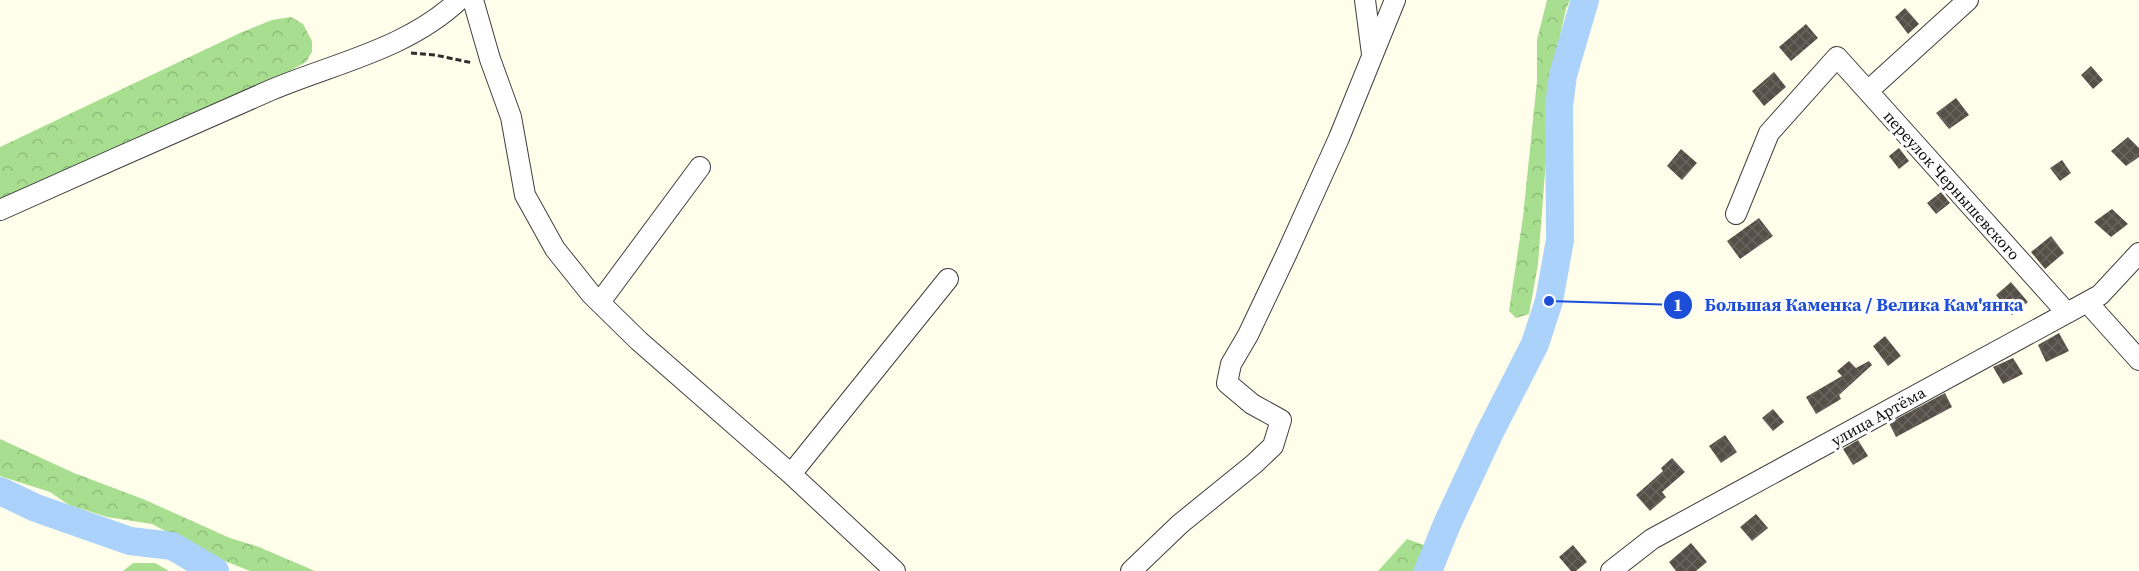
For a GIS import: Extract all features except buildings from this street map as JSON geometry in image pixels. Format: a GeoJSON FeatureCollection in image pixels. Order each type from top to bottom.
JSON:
{"type":"FeatureCollection","features":[{"type":"Feature","properties":{"kind":"street"},"geometry":{"type":"LineString","coordinates":[[0,210],[274,89],[377,51],[442,16],[459,0]]}},
{"type":"Feature","properties":{"kind":"street"},"geometry":{"type":"LineString","coordinates":[[472,0],[493,68],[512,117],[525,195],[555,249],[600,302],[639,341],[791,474],[895,571]]}},
{"type":"Feature","properties":{"kind":"street"},"geometry":{"type":"LineString","coordinates":[[1365,0],[1373,57]]}},
{"type":"Feature","properties":{"kind":"street"},"geometry":{"type":"LineString","coordinates":[[1131,571],[1180,524],[1273,446],[1281,420],[1252,404],[1227,383],[1231,364],[1248,336],[1340,138],[1395,0]]}},
{"type":"Feature","properties":{"kind":"street"},"geometry":{"type":"LineString","coordinates":[[1868,91],[1968,0]]}},
{"type":"Feature","properties":{"kind":"street","name":"переулок Чернышевского"},"geometry":{"type":"LineString","coordinates":[[1736,214],[1769,133],[1837,57],[2067,313]]}},
{"type":"Feature","properties":{"kind":"street"},"geometry":{"type":"LineString","coordinates":[[600,302],[700,167]]}},
{"type":"Feature","properties":{"kind":"street","name":"улица Артёма"},"geometry":{"type":"LineString","coordinates":[[1611,571],[1652,539],[2100,295],[2139,253]]}},
{"type":"Feature","properties":{"kind":"street"},"geometry":{"type":"LineString","coordinates":[[791,474],[948,279]]}},
{"type":"Feature","properties":{"kind":"street"},"geometry":{"type":"LineString","coordinates":[[2087,302],[2139,360]]}},
{"type":"Feature","properties":{"kind":"path"},"geometry":{"type":"LineString","coordinates":[[377,51],[435,55],[493,68]]}},
{"type":"Feature","properties":{"kind":"green space"},"geometry":{"type":"Polygon","coordinates":[[[1547,0],[1570,0],[1553,68],[1538,264],[1529,314],[1516,318],[1509,311],[1523,217],[1537,81],[1537,40],[1547,0]]]}},
{"type":"Feature","properties":{"kind":"green space"},"geometry":{"type":"Polygon","coordinates":[[[291,17],[303,24],[312,41],[312,52],[306,62],[270,82],[0,203],[0,147],[240,33],[272,20],[291,17]]]}},
{"type":"Feature","properties":{"kind":"green space"},"geometry":{"type":"Polygon","coordinates":[[[0,439],[74,473],[143,499],[230,538],[259,547],[315,571],[250,571],[212,556],[152,524],[107,517],[69,505],[50,492],[0,476],[0,439]]]}},
{"type":"Feature","properties":{"kind":"green space"},"geometry":{"type":"Polygon","coordinates":[[[1407,539],[1424,545],[1424,561],[1416,571],[1378,571],[1407,539]]]}},
{"type":"Feature","properties":{"kind":"green space"},"geometry":{"type":"Polygon","coordinates":[[[133,563],[155,563],[169,571],[123,571],[133,563]]]}},
{"type":"Feature","properties":{"kind":"waterway"},"geometry":{"type":"LineString","coordinates":[[1428,571],[1489,434],[1535,344],[1549,301],[1560,240],[1559,106],[1563,75],[1585,0]]}},
{"type":"Feature","properties":{"kind":"waterway"},"geometry":{"type":"LineString","coordinates":[[0,491],[36,508],[130,541],[172,546],[215,571]]}},
{"type":"Feature","properties":{"kind":"place","name":"Большая Каменка / Велика Кам'янка"},"geometry":{"type":"Point","coordinates":[1549,301]}}]}
